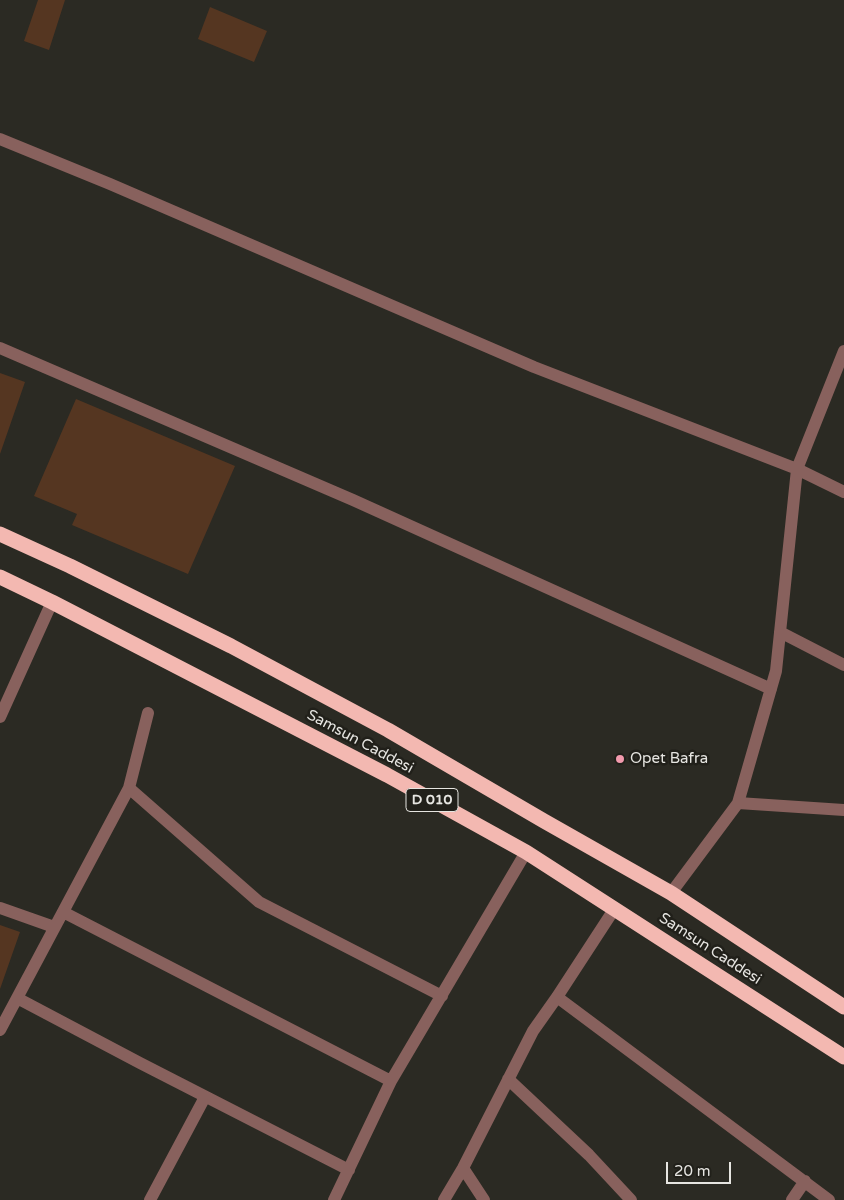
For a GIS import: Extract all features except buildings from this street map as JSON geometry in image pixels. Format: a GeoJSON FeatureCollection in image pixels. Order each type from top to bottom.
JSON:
{"type":"FeatureCollection","features":[{"type":"Feature","properties":{"kind":"highway","name":"Samsun Caddesi"},"geometry":{"type":"LineString","coordinates":[[0,534],[70,566],[240,651],[388,730],[671,893],[844,1007]]}},
{"type":"Feature","properties":{"kind":"highway","name":"Samsun Caddesi"},"geometry":{"type":"LineString","coordinates":[[0,577],[387,775],[526,852],[844,1057]]}},
{"type":"Feature","properties":{"kind":"street"},"geometry":{"type":"LineString","coordinates":[[0,139],[110,184],[534,367],[797,469],[844,492]]}},
{"type":"Feature","properties":{"kind":"street"},"geometry":{"type":"LineString","coordinates":[[0,348],[353,500],[771,689]]}},
{"type":"Feature","properties":{"kind":"street"},"geometry":{"type":"LineString","coordinates":[[671,893],[738,803],[776,670],[797,469],[844,351]]}},
{"type":"Feature","properties":{"kind":"street"},"geometry":{"type":"LineString","coordinates":[[0,717],[52,602]]}},
{"type":"Feature","properties":{"kind":"street"},"geometry":{"type":"LineString","coordinates":[[780,632],[844,665]]}},
{"type":"Feature","properties":{"kind":"street"},"geometry":{"type":"LineString","coordinates":[[0,1030],[128,788],[148,712]]}},
{"type":"Feature","properties":{"kind":"street"},"geometry":{"type":"LineString","coordinates":[[128,788],[258,902],[442,996]]}},
{"type":"Feature","properties":{"kind":"street"},"geometry":{"type":"LineString","coordinates":[[738,803],[844,810]]}},
{"type":"Feature","properties":{"kind":"street"},"geometry":{"type":"LineString","coordinates":[[334,1200],[391,1081],[526,852]]}},
{"type":"Feature","properties":{"kind":"street"},"geometry":{"type":"LineString","coordinates":[[0,908],[54,927]]}},
{"type":"Feature","properties":{"kind":"street"},"geometry":{"type":"LineString","coordinates":[[444,1200],[463,1168],[533,1031],[615,908]]}},
{"type":"Feature","properties":{"kind":"street"},"geometry":{"type":"LineString","coordinates":[[63,912],[391,1081]]}},
{"type":"Feature","properties":{"kind":"street"},"geometry":{"type":"LineString","coordinates":[[557,997],[829,1200]]}},
{"type":"Feature","properties":{"kind":"street"},"geometry":{"type":"LineString","coordinates":[[17,998],[349,1170]]}},
{"type":"Feature","properties":{"kind":"street"},"geometry":{"type":"LineString","coordinates":[[508,1079],[589,1155],[631,1200]]}},
{"type":"Feature","properties":{"kind":"street"},"geometry":{"type":"LineString","coordinates":[[150,1200],[205,1097]]}},
{"type":"Feature","properties":{"kind":"street"},"geometry":{"type":"LineString","coordinates":[[463,1168],[484,1200]]}},
{"type":"Feature","properties":{"kind":"street"},"geometry":{"type":"LineString","coordinates":[[792,1200],[805,1181]]}},
{"type":"Feature","properties":{"kind":"place","name":"Opet Bafra"},"geometry":{"type":"Point","coordinates":[620,759]}}]}
